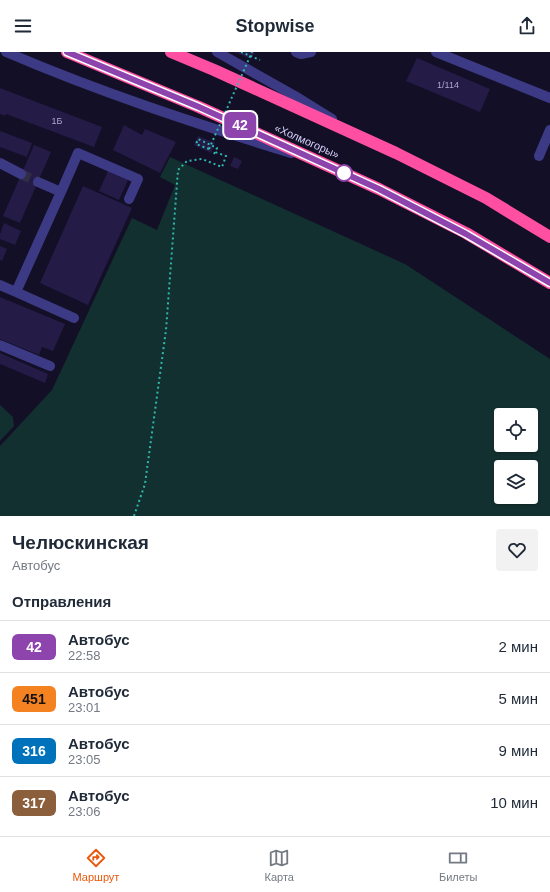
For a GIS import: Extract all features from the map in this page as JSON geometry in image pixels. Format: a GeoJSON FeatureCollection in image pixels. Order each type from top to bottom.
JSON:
{"type":"FeatureCollection","features":[{"type":"Feature","properties":{"kind":"highway","name":"«Холмогоры»"},"geometry":{"type":"LineString","coordinates":[[67,52],[199,107],[331,166],[466,234],[550,283]]}},
{"type":"Feature","properties":{"kind":"highway"},"geometry":{"type":"LineString","coordinates":[[170,52],[214,70],[396,153],[486,198],[550,237]]}},
{"type":"Feature","properties":{"kind":"street"},"geometry":{"type":"LineString","coordinates":[[0,52],[9,53],[128,100],[197,124],[331,166]]}},
{"type":"Feature","properties":{"kind":"street"},"geometry":{"type":"LineString","coordinates":[[217,52],[295,96],[358,136]]}},
{"type":"Feature","properties":{"kind":"street"},"geometry":{"type":"LineString","coordinates":[[296,52],[301,54],[311,52]]}},
{"type":"Feature","properties":{"kind":"street"},"geometry":{"type":"LineString","coordinates":[[436,52],[550,98]]}},
{"type":"Feature","properties":{"kind":"street"},"geometry":{"type":"LineString","coordinates":[[539,156],[550,130]]}},
{"type":"Feature","properties":{"kind":"street"},"geometry":{"type":"LineString","coordinates":[[16,292],[78,153],[138,179],[129,199]]}},
{"type":"Feature","properties":{"kind":"street"},"geometry":{"type":"LineString","coordinates":[[0,163],[21,174]]}},
{"type":"Feature","properties":{"kind":"street"},"geometry":{"type":"LineString","coordinates":[[38,182],[61,192]]}},
{"type":"Feature","properties":{"kind":"street"},"geometry":{"type":"LineString","coordinates":[[0,285],[74,318]]}},
{"type":"Feature","properties":{"kind":"street"},"geometry":{"type":"LineString","coordinates":[[0,345],[50,366]]}},
{"type":"Feature","properties":{"kind":"path"},"geometry":{"type":"LineString","coordinates":[[240,52],[260,60]]}},
{"type":"Feature","properties":{"kind":"path"},"geometry":{"type":"LineString","coordinates":[[213,156],[217,148],[198,139],[196,144],[209,150],[252,52]]}},
{"type":"Feature","properties":{"kind":"path"},"geometry":{"type":"LineString","coordinates":[[134,516],[145,484],[166,330],[178,170],[187,161],[202,159],[222,167],[226,156],[215,152]]}},
{"type":"Feature","properties":{"kind":"green space"},"geometry":{"type":"Polygon","coordinates":[[[170,157],[405,264],[550,359],[550,516],[0,516],[0,446],[52,390],[132,218],[157,230],[175,185],[160,177],[170,157]]]}},
{"type":"Feature","properties":{"kind":"green space"},"geometry":{"type":"Polygon","coordinates":[[[0,405],[13,417],[14,426],[0,441],[0,405]]]}},
{"type":"Feature","properties":{"kind":"building"},"geometry":{"type":"Polygon","coordinates":[[[234,52],[255,52],[251,59],[234,52]]]}},
{"type":"Feature","properties":{"kind":"building"},"geometry":{"type":"Polygon","coordinates":[[[417,58],[490,89],[480,112],[406,81],[417,58]]]}},
{"type":"Feature","properties":{"kind":"building"},"geometry":{"type":"Polygon","coordinates":[[[0,88],[102,127],[94,147],[6,114],[5,116],[0,114],[0,88]]]}},
{"type":"Feature","properties":{"kind":"building"},"geometry":{"type":"Polygon","coordinates":[[[124,125],[142,135],[145,129],[176,142],[160,173],[113,150],[124,125]]]}},
{"type":"Feature","properties":{"kind":"building"},"geometry":{"type":"Polygon","coordinates":[[[0,131],[32,143],[27,157],[0,147],[0,131]]]}},
{"type":"Feature","properties":{"kind":"building"},"geometry":{"type":"Polygon","coordinates":[[[198,136],[215,143],[211,153],[194,145],[198,136]]]}},
{"type":"Feature","properties":{"kind":"building"},"geometry":{"type":"Polygon","coordinates":[[[34,145],[51,152],[20,223],[3,216],[34,145]]]}},
{"type":"Feature","properties":{"kind":"building"},"geometry":{"type":"Polygon","coordinates":[[[234,157],[242,161],[238,169],[230,166],[234,157]]]}},
{"type":"Feature","properties":{"kind":"building"},"geometry":{"type":"Polygon","coordinates":[[[108,171],[128,180],[119,200],[99,191],[108,171]]]}},
{"type":"Feature","properties":{"kind":"building"},"geometry":{"type":"Polygon","coordinates":[[[83,186],[132,208],[88,305],[40,283],[83,186]]]}},
{"type":"Feature","properties":{"kind":"building"},"geometry":{"type":"Polygon","coordinates":[[[4,223],[21,231],[15,245],[0,239],[0,234],[4,223]]]}},
{"type":"Feature","properties":{"kind":"building"},"geometry":{"type":"Polygon","coordinates":[[[0,246],[7,249],[2,261],[0,260],[0,246]]]}},
{"type":"Feature","properties":{"kind":"building"},"geometry":{"type":"Polygon","coordinates":[[[0,297],[65,324],[53,351],[42,347],[39,355],[0,339],[0,297]]]}},
{"type":"Feature","properties":{"kind":"building"},"geometry":{"type":"Polygon","coordinates":[[[0,353],[48,374],[45,383],[0,364],[0,353]]]}},
{"type":"Feature","properties":{"kind":"tunnel"},"geometry":{"type":"LineString","coordinates":[[21,174],[38,182]]}},
{"type":"Feature","properties":{"kind":"bus line","name":"42"},"geometry":{"type":"LineString","coordinates":[[67,52],[199,107],[331,166],[466,234],[550,283]]}}]}
